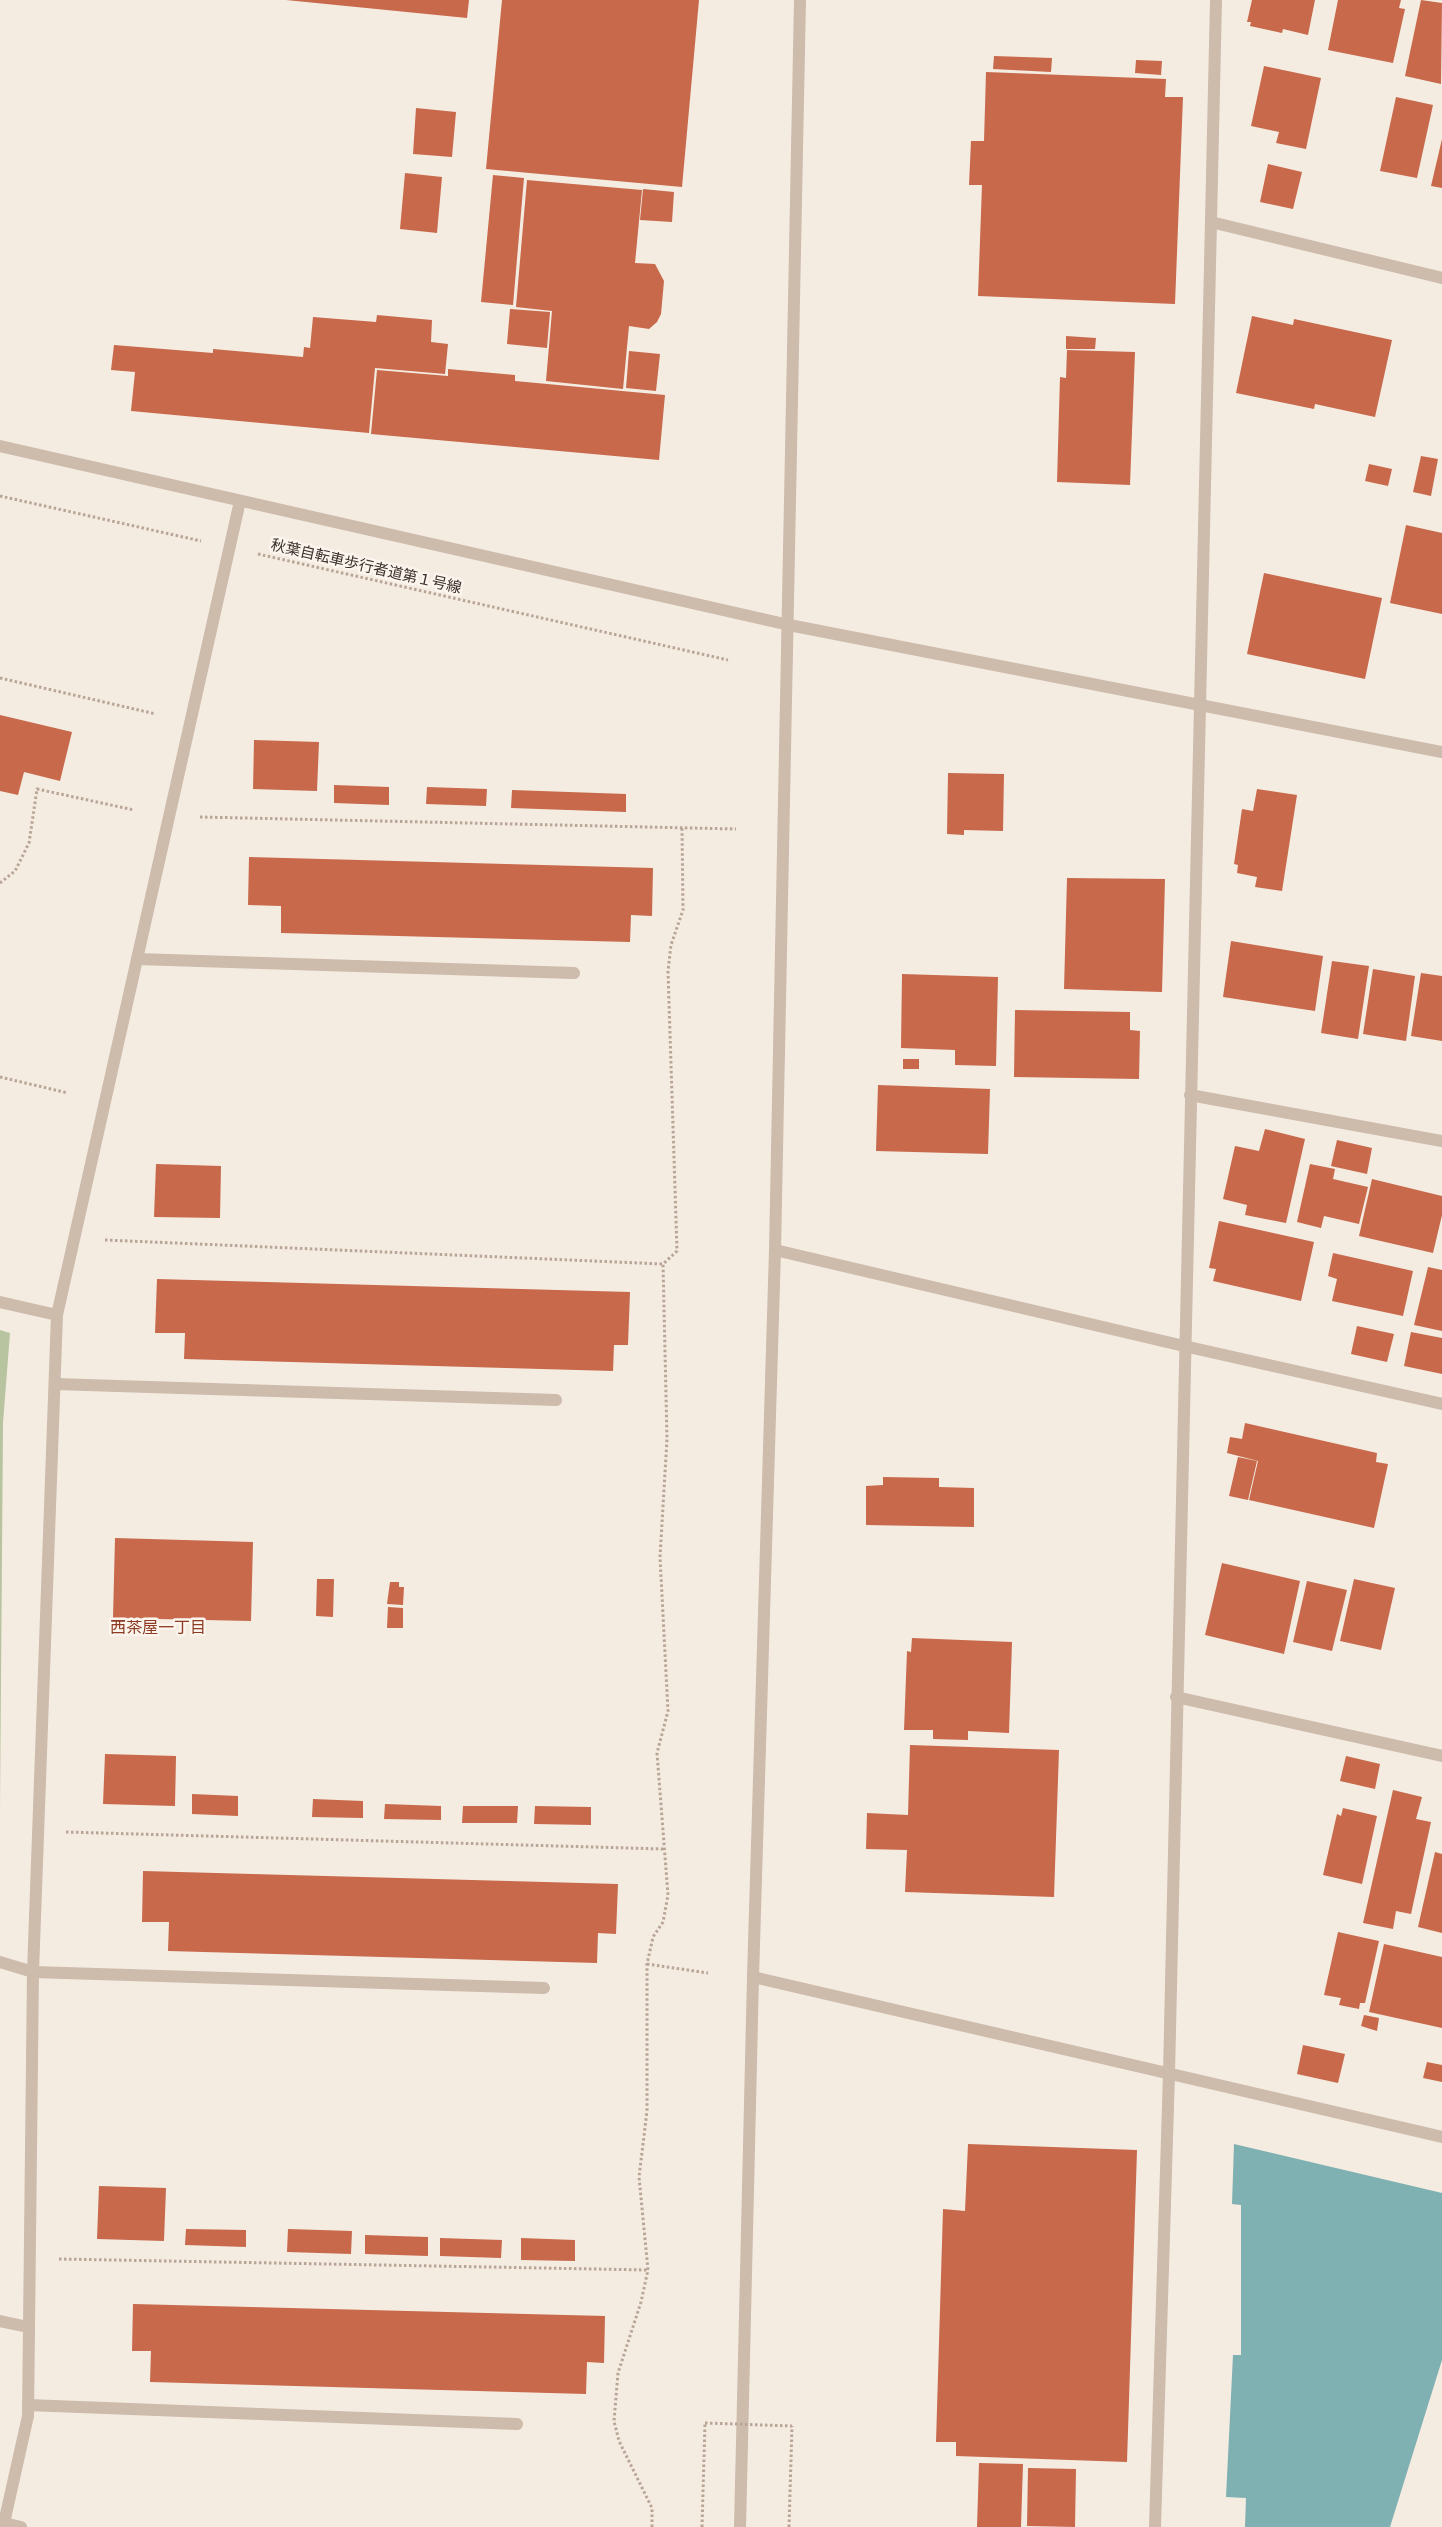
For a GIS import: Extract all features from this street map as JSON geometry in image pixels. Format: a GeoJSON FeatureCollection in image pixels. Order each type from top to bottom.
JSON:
{"type":"FeatureCollection","features":[{"type":"Feature","properties":{"kind":"street"},"geometry":{"type":"LineString","coordinates":[[740,2527],[753,1977],[775,1250],[800,0]]}},
{"type":"Feature","properties":{"kind":"street"},"geometry":{"type":"LineString","coordinates":[[1155,2527],[1169,2074],[1176,1697],[1216,0]]}},
{"type":"Feature","properties":{"kind":"street"},"geometry":{"type":"LineString","coordinates":[[1211,222],[1442,278]]}},
{"type":"Feature","properties":{"kind":"street"},"geometry":{"type":"LineString","coordinates":[[0,446],[788,625],[1442,752]]}},
{"type":"Feature","properties":{"kind":"street"},"geometry":{"type":"LineString","coordinates":[[20,2527],[2,2523],[28,2416],[33,1972],[57,1316],[240,501]]}},
{"type":"Feature","properties":{"kind":"street"},"geometry":{"type":"LineString","coordinates":[[137,959],[574,973]]}},
{"type":"Feature","properties":{"kind":"street"},"geometry":{"type":"LineString","coordinates":[[1190,1094],[1442,1141]]}},
{"type":"Feature","properties":{"kind":"street"},"geometry":{"type":"LineString","coordinates":[[775,1250],[1184,1346],[1442,1404]]}},
{"type":"Feature","properties":{"kind":"street"},"geometry":{"type":"LineString","coordinates":[[0,1302],[57,1316]]}},
{"type":"Feature","properties":{"kind":"street"},"geometry":{"type":"LineString","coordinates":[[54,1384],[556,1400]]}},
{"type":"Feature","properties":{"kind":"street"},"geometry":{"type":"LineString","coordinates":[[1176,1697],[1442,1756]]}},
{"type":"Feature","properties":{"kind":"street"},"geometry":{"type":"LineString","coordinates":[[0,1962],[33,1972],[544,1988]]}},
{"type":"Feature","properties":{"kind":"street"},"geometry":{"type":"LineString","coordinates":[[753,1977],[1442,2138]]}},
{"type":"Feature","properties":{"kind":"street"},"geometry":{"type":"LineString","coordinates":[[0,2321],[28,2327]]}},
{"type":"Feature","properties":{"kind":"street"},"geometry":{"type":"LineString","coordinates":[[28,2405],[518,2424]]}},
{"type":"Feature","properties":{"kind":"path","name":"秋葉自転車歩行者道第１号線"},"geometry":{"type":"LineString","coordinates":[[0,496],[728,660]]}},
{"type":"Feature","properties":{"kind":"path"},"geometry":{"type":"LineString","coordinates":[[0,678],[156,714]]}},
{"type":"Feature","properties":{"kind":"path"},"geometry":{"type":"LineString","coordinates":[[0,883],[15,871],[29,843],[37,789],[134,810]]}},
{"type":"Feature","properties":{"kind":"path"},"geometry":{"type":"LineString","coordinates":[[200,817],[736,829]]}},
{"type":"Feature","properties":{"kind":"path"},"geometry":{"type":"LineString","coordinates":[[652,2527],[652,2508],[620,2440],[614,2421],[618,2373],[641,2302],[648,2270],[639,2177],[647,2111],[646,1964],[653,1937],[663,1922],[668,1895],[657,1753],[668,1711],[660,1557],[667,1439],[664,1264],[677,1251],[668,971],[671,945],[683,910],[682,828]]}},
{"type":"Feature","properties":{"kind":"path"},"geometry":{"type":"LineString","coordinates":[[0,1077],[68,1093]]}},
{"type":"Feature","properties":{"kind":"path"},"geometry":{"type":"LineString","coordinates":[[100,1240],[664,1264]]}},
{"type":"Feature","properties":{"kind":"path"},"geometry":{"type":"LineString","coordinates":[[62,1832],[663,1849]]}},
{"type":"Feature","properties":{"kind":"path"},"geometry":{"type":"LineString","coordinates":[[646,1964],[708,1973]]}},
{"type":"Feature","properties":{"kind":"path"},"geometry":{"type":"LineString","coordinates":[[30,2258],[648,2270]]}},
{"type":"Feature","properties":{"kind":"path"},"geometry":{"type":"LineString","coordinates":[[702,2527],[704,2423],[792,2426],[789,2527]]}},
{"type":"Feature","properties":{"kind":"green space"},"geometry":{"type":"Polygon","coordinates":[[[0,1330],[10,1333],[3,1423],[0,1809],[0,1330]]]}},
{"type":"Feature","properties":{"kind":"water"},"geometry":{"type":"Polygon","coordinates":[[[1234,2144],[1442,2193],[1442,2360],[1390,2527],[1245,2527],[1246,2498],[1226,2497],[1233,2355],[1241,2355],[1241,2205],[1232,2204],[1234,2144]]]}},
{"type":"Feature","properties":{"kind":"building"},"geometry":{"type":"Polygon","coordinates":[[[286,0],[469,0],[467,18],[286,0]]]}},
{"type":"Feature","properties":{"kind":"building"},"geometry":{"type":"Polygon","coordinates":[[[502,0],[699,0],[682,187],[486,169],[502,0]]]}},
{"type":"Feature","properties":{"kind":"building"},"geometry":{"type":"Polygon","coordinates":[[[1252,0],[1315,0],[1308,35],[1283,29],[1282,33],[1250,26],[1251,22],[1247,22],[1252,0]]]}},
{"type":"Feature","properties":{"kind":"building"},"geometry":{"type":"Polygon","coordinates":[[[1338,0],[1401,0],[1399,8],[1405,9],[1393,63],[1328,50],[1338,0]]]}},
{"type":"Feature","properties":{"kind":"building"},"geometry":{"type":"Polygon","coordinates":[[[1421,0],[1442,3],[1441,84],[1405,76],[1421,0]]]}},
{"type":"Feature","properties":{"kind":"building"},"geometry":{"type":"Polygon","coordinates":[[[994,56],[1052,58],[1051,72],[993,69],[994,56]]]}},
{"type":"Feature","properties":{"kind":"building"},"geometry":{"type":"Polygon","coordinates":[[[1136,60],[1162,61],[1161,75],[1135,73],[1136,60]]]}},
{"type":"Feature","properties":{"kind":"building"},"geometry":{"type":"Polygon","coordinates":[[[1264,66],[1321,78],[1306,149],[1276,143],[1279,132],[1251,126],[1264,66]]]}},
{"type":"Feature","properties":{"kind":"building"},"geometry":{"type":"Polygon","coordinates":[[[986,72],[1166,79],[1165,97],[1183,97],[1175,304],[978,296],[982,185],[969,185],[971,141],[984,141],[986,72]]]}},
{"type":"Feature","properties":{"kind":"building"},"geometry":{"type":"Polygon","coordinates":[[[1396,97],[1433,105],[1417,178],[1380,171],[1396,97]]]}},
{"type":"Feature","properties":{"kind":"building"},"geometry":{"type":"Polygon","coordinates":[[[416,108],[456,112],[452,157],[413,154],[416,108]]]}},
{"type":"Feature","properties":{"kind":"building"},"geometry":{"type":"Polygon","coordinates":[[[1442,139],[1442,188],[1431,186],[1442,139]]]}},
{"type":"Feature","properties":{"kind":"building"},"geometry":{"type":"Polygon","coordinates":[[[1268,164],[1302,172],[1293,209],[1260,202],[1268,164]]]}},
{"type":"Feature","properties":{"kind":"building"},"geometry":{"type":"Polygon","coordinates":[[[405,173],[442,177],[437,233],[400,229],[405,173]]]}},
{"type":"Feature","properties":{"kind":"building"},"geometry":{"type":"Polygon","coordinates":[[[493,175],[524,178],[513,305],[481,302],[493,175]]]}},
{"type":"Feature","properties":{"kind":"building"},"geometry":{"type":"Polygon","coordinates":[[[527,180],[642,190],[635,263],[655,264],[664,281],[661,314],[657,322],[649,329],[629,326],[623,389],[546,381],[552,311],[516,307],[527,180]]]}},
{"type":"Feature","properties":{"kind":"building"},"geometry":{"type":"Polygon","coordinates":[[[643,189],[674,192],[672,222],[640,220],[643,189]]]}},
{"type":"Feature","properties":{"kind":"building"},"geometry":{"type":"Polygon","coordinates":[[[510,309],[550,312],[547,348],[507,344],[510,309]]]}},
{"type":"Feature","properties":{"kind":"building"},"geometry":{"type":"Polygon","coordinates":[[[377,315],[432,320],[431,342],[448,344],[445,374],[375,368],[369,433],[131,411],[135,372],[111,370],[114,345],[213,353],[213,349],[303,357],[304,347],[310,348],[313,317],[376,322],[377,315]]]}},
{"type":"Feature","properties":{"kind":"building"},"geometry":{"type":"Polygon","coordinates":[[[1252,316],[1293,325],[1294,319],[1392,340],[1375,417],[1315,404],[1314,409],[1236,393],[1252,316]]]}},
{"type":"Feature","properties":{"kind":"building"},"geometry":{"type":"Polygon","coordinates":[[[1066,336],[1096,338],[1095,349],[1066,349],[1066,336]]]}},
{"type":"Feature","properties":{"kind":"building"},"geometry":{"type":"Polygon","coordinates":[[[1067,350],[1135,352],[1130,485],[1057,482],[1060,377],[1066,378],[1067,350]]]}},
{"type":"Feature","properties":{"kind":"building"},"geometry":{"type":"Polygon","coordinates":[[[629,351],[660,354],[656,391],[626,388],[629,351]]]}},
{"type":"Feature","properties":{"kind":"building"},"geometry":{"type":"Polygon","coordinates":[[[448,369],[515,375],[515,381],[665,395],[659,460],[371,434],[377,370],[448,376],[448,369]]]}},
{"type":"Feature","properties":{"kind":"building"},"geometry":{"type":"Polygon","coordinates":[[[1421,456],[1438,459],[1431,496],[1413,492],[1421,456]]]}},
{"type":"Feature","properties":{"kind":"building"},"geometry":{"type":"Polygon","coordinates":[[[1369,464],[1392,469],[1388,486],[1365,481],[1369,464]]]}},
{"type":"Feature","properties":{"kind":"building"},"geometry":{"type":"Polygon","coordinates":[[[1406,525],[1442,533],[1442,614],[1390,603],[1406,525]]]}},
{"type":"Feature","properties":{"kind":"building"},"geometry":{"type":"Polygon","coordinates":[[[1264,573],[1382,598],[1365,679],[1247,654],[1264,573]]]}},
{"type":"Feature","properties":{"kind":"building"},"geometry":{"type":"Polygon","coordinates":[[[0,715],[72,732],[60,781],[24,772],[18,795],[0,791],[0,715]]]}},
{"type":"Feature","properties":{"kind":"building"},"geometry":{"type":"Polygon","coordinates":[[[254,740],[319,742],[317,791],[253,789],[254,740]]]}},
{"type":"Feature","properties":{"kind":"building"},"geometry":{"type":"Polygon","coordinates":[[[948,773],[1004,774],[1003,831],[964,830],[964,835],[947,834],[948,773]]]}},
{"type":"Feature","properties":{"kind":"building"},"geometry":{"type":"Polygon","coordinates":[[[334,785],[389,787],[389,805],[334,803],[334,785]]]}},
{"type":"Feature","properties":{"kind":"building"},"geometry":{"type":"Polygon","coordinates":[[[427,787],[487,789],[486,806],[426,804],[427,787]]]}},
{"type":"Feature","properties":{"kind":"building"},"geometry":{"type":"Polygon","coordinates":[[[1257,789],[1297,795],[1282,891],[1255,887],[1257,877],[1237,873],[1238,865],[1234,864],[1242,809],[1253,811],[1257,789]]]}},
{"type":"Feature","properties":{"kind":"building"},"geometry":{"type":"Polygon","coordinates":[[[512,790],[626,794],[626,812],[511,808],[512,790]]]}},
{"type":"Feature","properties":{"kind":"building"},"geometry":{"type":"Polygon","coordinates":[[[249,857],[653,868],[652,916],[631,915],[630,942],[281,933],[281,906],[248,905],[249,857]]]}},
{"type":"Feature","properties":{"kind":"building"},"geometry":{"type":"Polygon","coordinates":[[[1067,878],[1165,879],[1162,992],[1064,989],[1067,878]]]}},
{"type":"Feature","properties":{"kind":"building"},"geometry":{"type":"Polygon","coordinates":[[[1231,941],[1323,956],[1315,1011],[1223,997],[1231,941]]]}},
{"type":"Feature","properties":{"kind":"building"},"geometry":{"type":"Polygon","coordinates":[[[1332,961],[1369,966],[1358,1039],[1321,1033],[1332,961]]]}},
{"type":"Feature","properties":{"kind":"building"},"geometry":{"type":"Polygon","coordinates":[[[1373,969],[1415,976],[1406,1041],[1363,1034],[1373,969]]]}},
{"type":"Feature","properties":{"kind":"building"},"geometry":{"type":"Polygon","coordinates":[[[1421,973],[1442,976],[1442,1041],[1411,1036],[1421,973]]]}},
{"type":"Feature","properties":{"kind":"building"},"geometry":{"type":"Polygon","coordinates":[[[902,974],[998,977],[996,1066],[955,1065],[955,1050],[901,1048],[902,974]]]}},
{"type":"Feature","properties":{"kind":"building"},"geometry":{"type":"Polygon","coordinates":[[[1015,1010],[1130,1012],[1130,1030],[1140,1031],[1139,1079],[1014,1077],[1015,1010]]]}},
{"type":"Feature","properties":{"kind":"building"},"geometry":{"type":"Polygon","coordinates":[[[903,1059],[919,1059],[919,1069],[903,1069],[903,1059]]]}},
{"type":"Feature","properties":{"kind":"building"},"geometry":{"type":"Polygon","coordinates":[[[878,1085],[990,1089],[988,1154],[876,1151],[878,1085]]]}},
{"type":"Feature","properties":{"kind":"building"},"geometry":{"type":"Polygon","coordinates":[[[1265,1129],[1305,1139],[1286,1223],[1245,1215],[1247,1205],[1223,1199],[1235,1146],[1259,1151],[1265,1129]]]}},
{"type":"Feature","properties":{"kind":"building"},"geometry":{"type":"Polygon","coordinates":[[[1337,1140],[1372,1148],[1367,1174],[1331,1166],[1337,1140]]]}},
{"type":"Feature","properties":{"kind":"building"},"geometry":{"type":"Polygon","coordinates":[[[156,1164],[221,1166],[220,1218],[154,1217],[156,1164]]]}},
{"type":"Feature","properties":{"kind":"building"},"geometry":{"type":"Polygon","coordinates":[[[1310,1164],[1335,1169],[1333,1179],[1368,1187],[1359,1224],[1324,1216],[1321,1228],[1297,1222],[1310,1164]]]}},
{"type":"Feature","properties":{"kind":"building"},"geometry":{"type":"Polygon","coordinates":[[[1372,1179],[1442,1196],[1442,1215],[1433,1253],[1359,1236],[1372,1179]]]}},
{"type":"Feature","properties":{"kind":"building"},"geometry":{"type":"Polygon","coordinates":[[[1219,1221],[1314,1242],[1301,1301],[1213,1281],[1216,1269],[1209,1268],[1219,1221]]]}},
{"type":"Feature","properties":{"kind":"building"},"geometry":{"type":"Polygon","coordinates":[[[1333,1253],[1413,1271],[1403,1316],[1332,1301],[1337,1279],[1328,1276],[1333,1253]]]}},
{"type":"Feature","properties":{"kind":"building"},"geometry":{"type":"Polygon","coordinates":[[[1428,1267],[1442,1270],[1442,1331],[1414,1325],[1428,1267]]]}},
{"type":"Feature","properties":{"kind":"building"},"geometry":{"type":"Polygon","coordinates":[[[157,1279],[630,1292],[628,1345],[614,1345],[613,1371],[184,1359],[185,1333],[155,1333],[157,1279]]]}},
{"type":"Feature","properties":{"kind":"building"},"geometry":{"type":"Polygon","coordinates":[[[1357,1326],[1394,1334],[1387,1362],[1351,1354],[1357,1326]]]}},
{"type":"Feature","properties":{"kind":"building"},"geometry":{"type":"Polygon","coordinates":[[[1411,1332],[1442,1338],[1442,1374],[1404,1366],[1411,1332]]]}},
{"type":"Feature","properties":{"kind":"building"},"geometry":{"type":"Polygon","coordinates":[[[1245,1423],[1377,1453],[1376,1462],[1388,1464],[1374,1528],[1249,1500],[1258,1461],[1227,1453],[1230,1437],[1242,1439],[1245,1423]]]}},
{"type":"Feature","properties":{"kind":"building"},"geometry":{"type":"Polygon","coordinates":[[[1238,1457],[1257,1461],[1248,1500],[1229,1496],[1238,1457]]]}},
{"type":"Feature","properties":{"kind":"building"},"geometry":{"type":"Polygon","coordinates":[[[883,1477],[939,1478],[939,1487],[974,1488],[974,1527],[866,1525],[866,1486],[883,1485],[883,1477]]]}},
{"type":"Feature","properties":{"kind":"building"},"geometry":{"type":"Polygon","coordinates":[[[115,1538],[253,1542],[251,1621],[113,1618],[115,1538]]]}},
{"type":"Feature","properties":{"kind":"building"},"geometry":{"type":"Polygon","coordinates":[[[1222,1563],[1300,1581],[1284,1654],[1205,1635],[1222,1563]]]}},
{"type":"Feature","properties":{"kind":"building"},"geometry":{"type":"Polygon","coordinates":[[[317,1579],[334,1579],[333,1617],[316,1616],[317,1579]]]}},
{"type":"Feature","properties":{"kind":"building"},"geometry":{"type":"Polygon","coordinates":[[[1354,1579],[1395,1588],[1381,1650],[1340,1641],[1354,1579]]]}},
{"type":"Feature","properties":{"kind":"building"},"geometry":{"type":"Polygon","coordinates":[[[1307,1581],[1347,1590],[1332,1651],[1293,1642],[1307,1581]]]}},
{"type":"Feature","properties":{"kind":"building"},"geometry":{"type":"Polygon","coordinates":[[[390,1582],[399,1582],[399,1587],[404,1587],[403,1605],[387,1604],[390,1582]]]}},
{"type":"Feature","properties":{"kind":"building"},"geometry":{"type":"Polygon","coordinates":[[[388,1607],[403,1608],[403,1628],[387,1628],[388,1607]]]}},
{"type":"Feature","properties":{"kind":"building"},"geometry":{"type":"Polygon","coordinates":[[[912,1638],[1012,1642],[1009,1733],[968,1731],[968,1740],[933,1739],[933,1730],[904,1730],[907,1651],[911,1652],[912,1638]]]}},
{"type":"Feature","properties":{"kind":"building"},"geometry":{"type":"Polygon","coordinates":[[[910,1745],[1059,1750],[1054,1897],[905,1892],[907,1850],[866,1849],[867,1813],[908,1815],[910,1745]]]}},
{"type":"Feature","properties":{"kind":"building"},"geometry":{"type":"Polygon","coordinates":[[[105,1754],[176,1756],[175,1806],[103,1804],[105,1754]]]}},
{"type":"Feature","properties":{"kind":"building"},"geometry":{"type":"Polygon","coordinates":[[[1346,1756],[1380,1764],[1375,1789],[1340,1781],[1346,1756]]]}},
{"type":"Feature","properties":{"kind":"building"},"geometry":{"type":"Polygon","coordinates":[[[1393,1790],[1422,1797],[1416,1819],[1431,1822],[1411,1914],[1396,1911],[1393,1929],[1363,1923],[1393,1790]]]}},
{"type":"Feature","properties":{"kind":"building"},"geometry":{"type":"Polygon","coordinates":[[[192,1794],[238,1796],[238,1816],[192,1814],[192,1794]]]}},
{"type":"Feature","properties":{"kind":"building"},"geometry":{"type":"Polygon","coordinates":[[[313,1799],[363,1801],[363,1818],[312,1817],[313,1799]]]}},
{"type":"Feature","properties":{"kind":"building"},"geometry":{"type":"Polygon","coordinates":[[[385,1804],[441,1806],[441,1820],[384,1819],[385,1804]]]}},
{"type":"Feature","properties":{"kind":"building"},"geometry":{"type":"Polygon","coordinates":[[[463,1806],[518,1806],[517,1823],[462,1823],[463,1806]]]}},
{"type":"Feature","properties":{"kind":"building"},"geometry":{"type":"Polygon","coordinates":[[[535,1806],[591,1807],[591,1825],[534,1824],[535,1806]]]}},
{"type":"Feature","properties":{"kind":"building"},"geometry":{"type":"Polygon","coordinates":[[[1343,1808],[1377,1816],[1362,1884],[1323,1875],[1337,1814],[1341,1816],[1343,1808]]]}},
{"type":"Feature","properties":{"kind":"building"},"geometry":{"type":"Polygon","coordinates":[[[1435,1852],[1442,1854],[1442,1933],[1418,1927],[1435,1852]]]}},
{"type":"Feature","properties":{"kind":"building"},"geometry":{"type":"Polygon","coordinates":[[[143,1871],[618,1884],[616,1934],[598,1933],[597,1963],[168,1951],[169,1922],[142,1922],[143,1871]]]}},
{"type":"Feature","properties":{"kind":"building"},"geometry":{"type":"Polygon","coordinates":[[[1338,1932],[1379,1941],[1365,2003],[1360,2003],[1359,2009],[1339,2005],[1341,1998],[1324,1995],[1338,1932]]]}},
{"type":"Feature","properties":{"kind":"building"},"geometry":{"type":"Polygon","coordinates":[[[1384,1944],[1442,1957],[1442,2028],[1369,2012],[1384,1944]]]}},
{"type":"Feature","properties":{"kind":"building"},"geometry":{"type":"Polygon","coordinates":[[[1364,2015],[1379,2018],[1377,2031],[1361,2026],[1364,2015]]]}},
{"type":"Feature","properties":{"kind":"building"},"geometry":{"type":"Polygon","coordinates":[[[1303,2045],[1345,2054],[1338,2083],[1297,2074],[1303,2045]]]}},
{"type":"Feature","properties":{"kind":"building"},"geometry":{"type":"Polygon","coordinates":[[[1427,2062],[1442,2065],[1442,2082],[1423,2078],[1427,2062]]]}},
{"type":"Feature","properties":{"kind":"building"},"geometry":{"type":"Polygon","coordinates":[[[968,2144],[1137,2150],[1127,2462],[956,2456],[956,2442],[936,2442],[943,2209],[965,2211],[968,2144]]]}},
{"type":"Feature","properties":{"kind":"building"},"geometry":{"type":"Polygon","coordinates":[[[99,2186],[166,2188],[164,2241],[97,2239],[99,2186]]]}},
{"type":"Feature","properties":{"kind":"building"},"geometry":{"type":"Polygon","coordinates":[[[186,2229],[246,2230],[246,2247],[185,2245],[186,2229]]]}},
{"type":"Feature","properties":{"kind":"building"},"geometry":{"type":"Polygon","coordinates":[[[288,2229],[352,2231],[351,2254],[287,2252],[288,2229]]]}},
{"type":"Feature","properties":{"kind":"building"},"geometry":{"type":"Polygon","coordinates":[[[365,2235],[428,2237],[428,2256],[365,2254],[365,2235]]]}},
{"type":"Feature","properties":{"kind":"building"},"geometry":{"type":"Polygon","coordinates":[[[440,2238],[502,2240],[501,2258],[440,2256],[440,2238]]]}},
{"type":"Feature","properties":{"kind":"building"},"geometry":{"type":"Polygon","coordinates":[[[521,2238],[575,2240],[575,2261],[521,2260],[521,2238]]]}},
{"type":"Feature","properties":{"kind":"building"},"geometry":{"type":"Polygon","coordinates":[[[133,2304],[605,2316],[604,2363],[587,2362],[586,2394],[150,2382],[151,2351],[132,2351],[133,2304]]]}},
{"type":"Feature","properties":{"kind":"building"},"geometry":{"type":"Polygon","coordinates":[[[979,2463],[1023,2464],[1021,2527],[977,2527],[979,2463]]]}},
{"type":"Feature","properties":{"kind":"building"},"geometry":{"type":"Polygon","coordinates":[[[1028,2468],[1076,2469],[1075,2527],[1027,2526],[1028,2468]]]}},
{"type":"Feature","properties":{"kind":"district","name":"西茶屋一丁目"},"geometry":{"type":"Point","coordinates":[158,1628]}}]}
